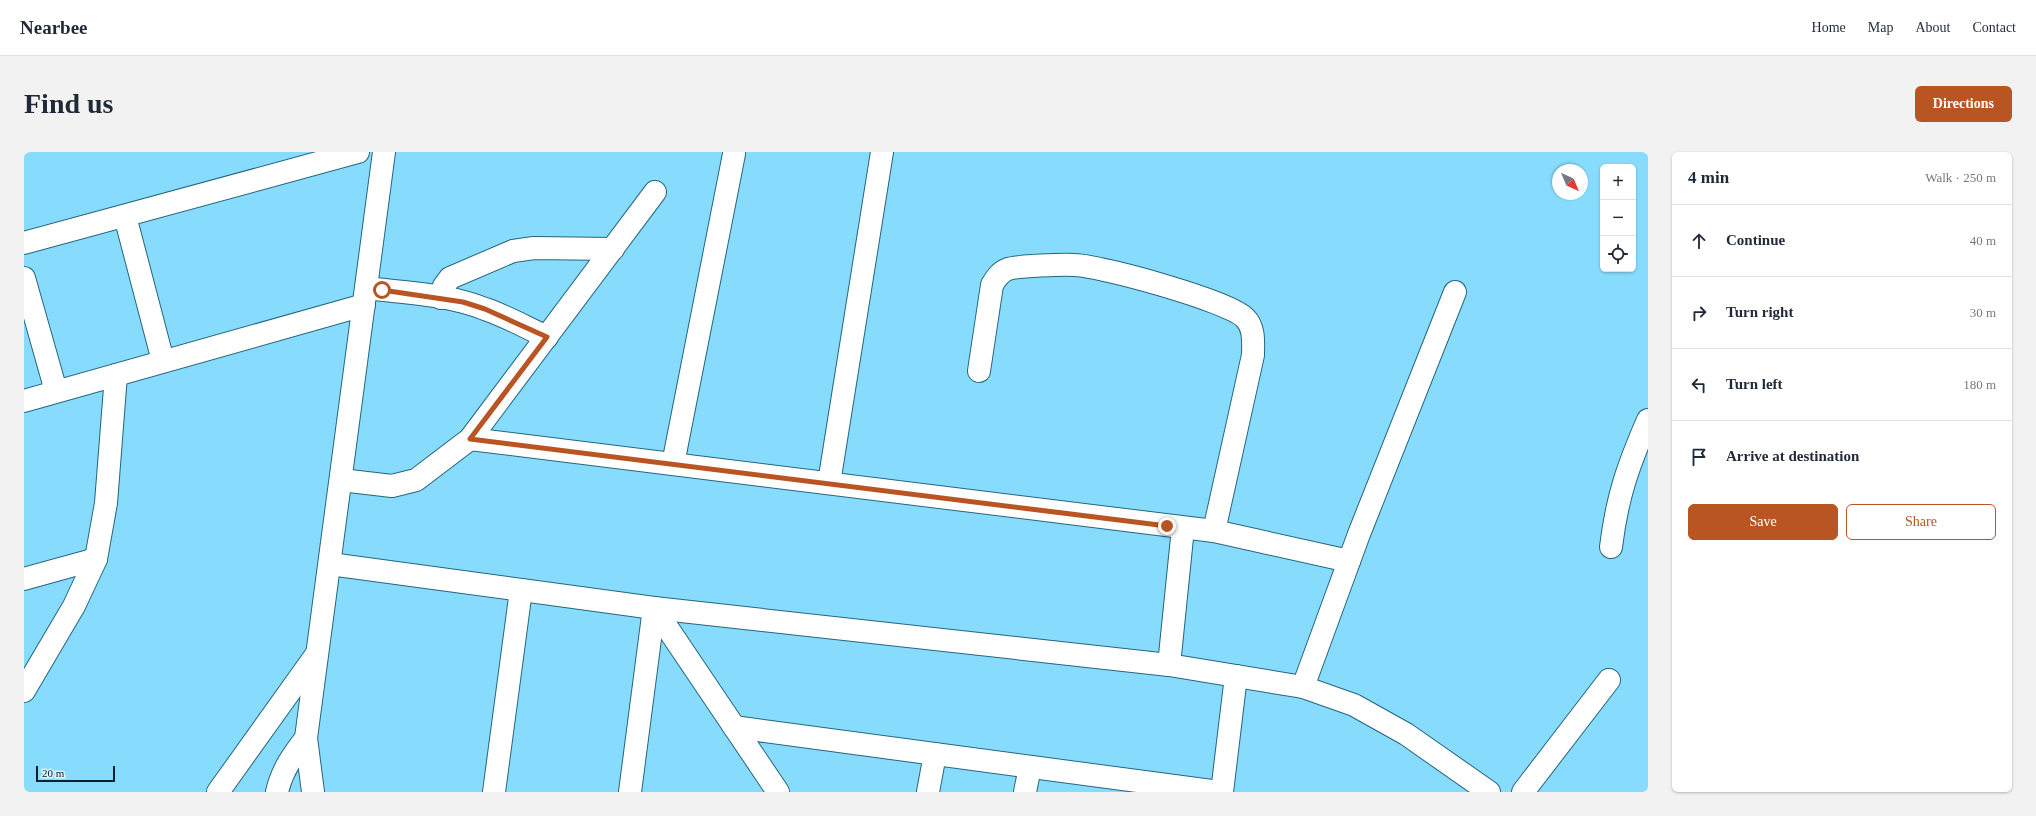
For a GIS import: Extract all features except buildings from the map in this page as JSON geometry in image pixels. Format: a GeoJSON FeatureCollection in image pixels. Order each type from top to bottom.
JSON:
{"type":"FeatureCollection","features":[{"type":"Feature","properties":{"kind":"street"},"geometry":{"type":"LineString","coordinates":[[24,243],[358,152]]}},
{"type":"Feature","properties":{"kind":"street"},"geometry":{"type":"LineString","coordinates":[[313,792],[306,738],[319,652],[384,152]]}},
{"type":"Feature","properties":{"kind":"street"},"geometry":{"type":"LineString","coordinates":[[829,483],[882,152]]}},
{"type":"Feature","properties":{"kind":"street"},"geometry":{"type":"LineString","coordinates":[[672,464],[734,154]]}},
{"type":"Feature","properties":{"kind":"street"},"geometry":{"type":"LineString","coordinates":[[341,480],[392,486],[416,480],[470,439],[655,192]]}},
{"type":"Feature","properties":{"kind":"street"},"geometry":{"type":"LineString","coordinates":[[125,216],[163,361]]}},
{"type":"Feature","properties":{"kind":"street"},"geometry":{"type":"LineString","coordinates":[[441,298],[444,286],[450,278],[513,251],[534,248],[613,249]]}},
{"type":"Feature","properties":{"kind":"street"},"geometry":{"type":"LineString","coordinates":[[979,370],[992,285],[999,274],[1009,268],[1075,265],[1102,268],[1232,308],[1246,318],[1253,334],[1253,355],[1214,530]]}},
{"type":"Feature","properties":{"kind":"street"},"geometry":{"type":"LineString","coordinates":[[24,278],[56,392]]}},
{"type":"Feature","properties":{"kind":"street"},"geometry":{"type":"LineString","coordinates":[[1303,686],[1349,561],[1455,292]]}},
{"type":"Feature","properties":{"kind":"street"},"geometry":{"type":"LineString","coordinates":[[24,401],[163,361],[365,296],[441,298],[485,309],[547,337]]}},
{"type":"Feature","properties":{"kind":"street"},"geometry":{"type":"LineString","coordinates":[[24,690],[74,606],[96,559],[106,503],[116,375]]}},
{"type":"Feature","properties":{"kind":"street"},"geometry":{"type":"LineString","coordinates":[[1611,547],[1620,490],[1628,464],[1648,420]]}},
{"type":"Feature","properties":{"kind":"street"},"geometry":{"type":"LineString","coordinates":[[470,439],[1183,528],[1214,530],[1349,561]]}},
{"type":"Feature","properties":{"kind":"street"},"geometry":{"type":"LineString","coordinates":[[1170,664],[1183,528]]}},
{"type":"Feature","properties":{"kind":"street"},"geometry":{"type":"LineString","coordinates":[[24,579],[96,559]]}},
{"type":"Feature","properties":{"kind":"street"},"geometry":{"type":"LineString","coordinates":[[330,564],[654,608],[1170,664],[1303,686],[1354,705],[1406,734],[1489,792]]}},
{"type":"Feature","properties":{"kind":"street"},"geometry":{"type":"LineString","coordinates":[[494,792],[521,590]]}},
{"type":"Feature","properties":{"kind":"street"},"geometry":{"type":"LineString","coordinates":[[654,608],[778,792]]}},
{"type":"Feature","properties":{"kind":"street"},"geometry":{"type":"LineString","coordinates":[[630,792],[654,608]]}},
{"type":"Feature","properties":{"kind":"street"},"geometry":{"type":"LineString","coordinates":[[218,792],[319,652]]}},
{"type":"Feature","properties":{"kind":"street"},"geometry":{"type":"LineString","coordinates":[[734,727],[1030,767],[1113,785],[1221,792],[1236,676]]}},
{"type":"Feature","properties":{"kind":"street"},"geometry":{"type":"LineString","coordinates":[[1523,792],[1609,680]]}},
{"type":"Feature","properties":{"kind":"street"},"geometry":{"type":"LineString","coordinates":[[277,792],[280,779],[288,762],[306,738]]}},
{"type":"Feature","properties":{"kind":"street"},"geometry":{"type":"LineString","coordinates":[[928,792],[935,754]]}},
{"type":"Feature","properties":{"kind":"street"},"geometry":{"type":"LineString","coordinates":[[1024,792],[1030,767]]}},
{"type":"Feature","properties":{"kind":"route"},"geometry":{"type":"LineString","coordinates":[[382,290],[463,302],[485,309],[547,337],[470,439],[1167,526]]}}]}
